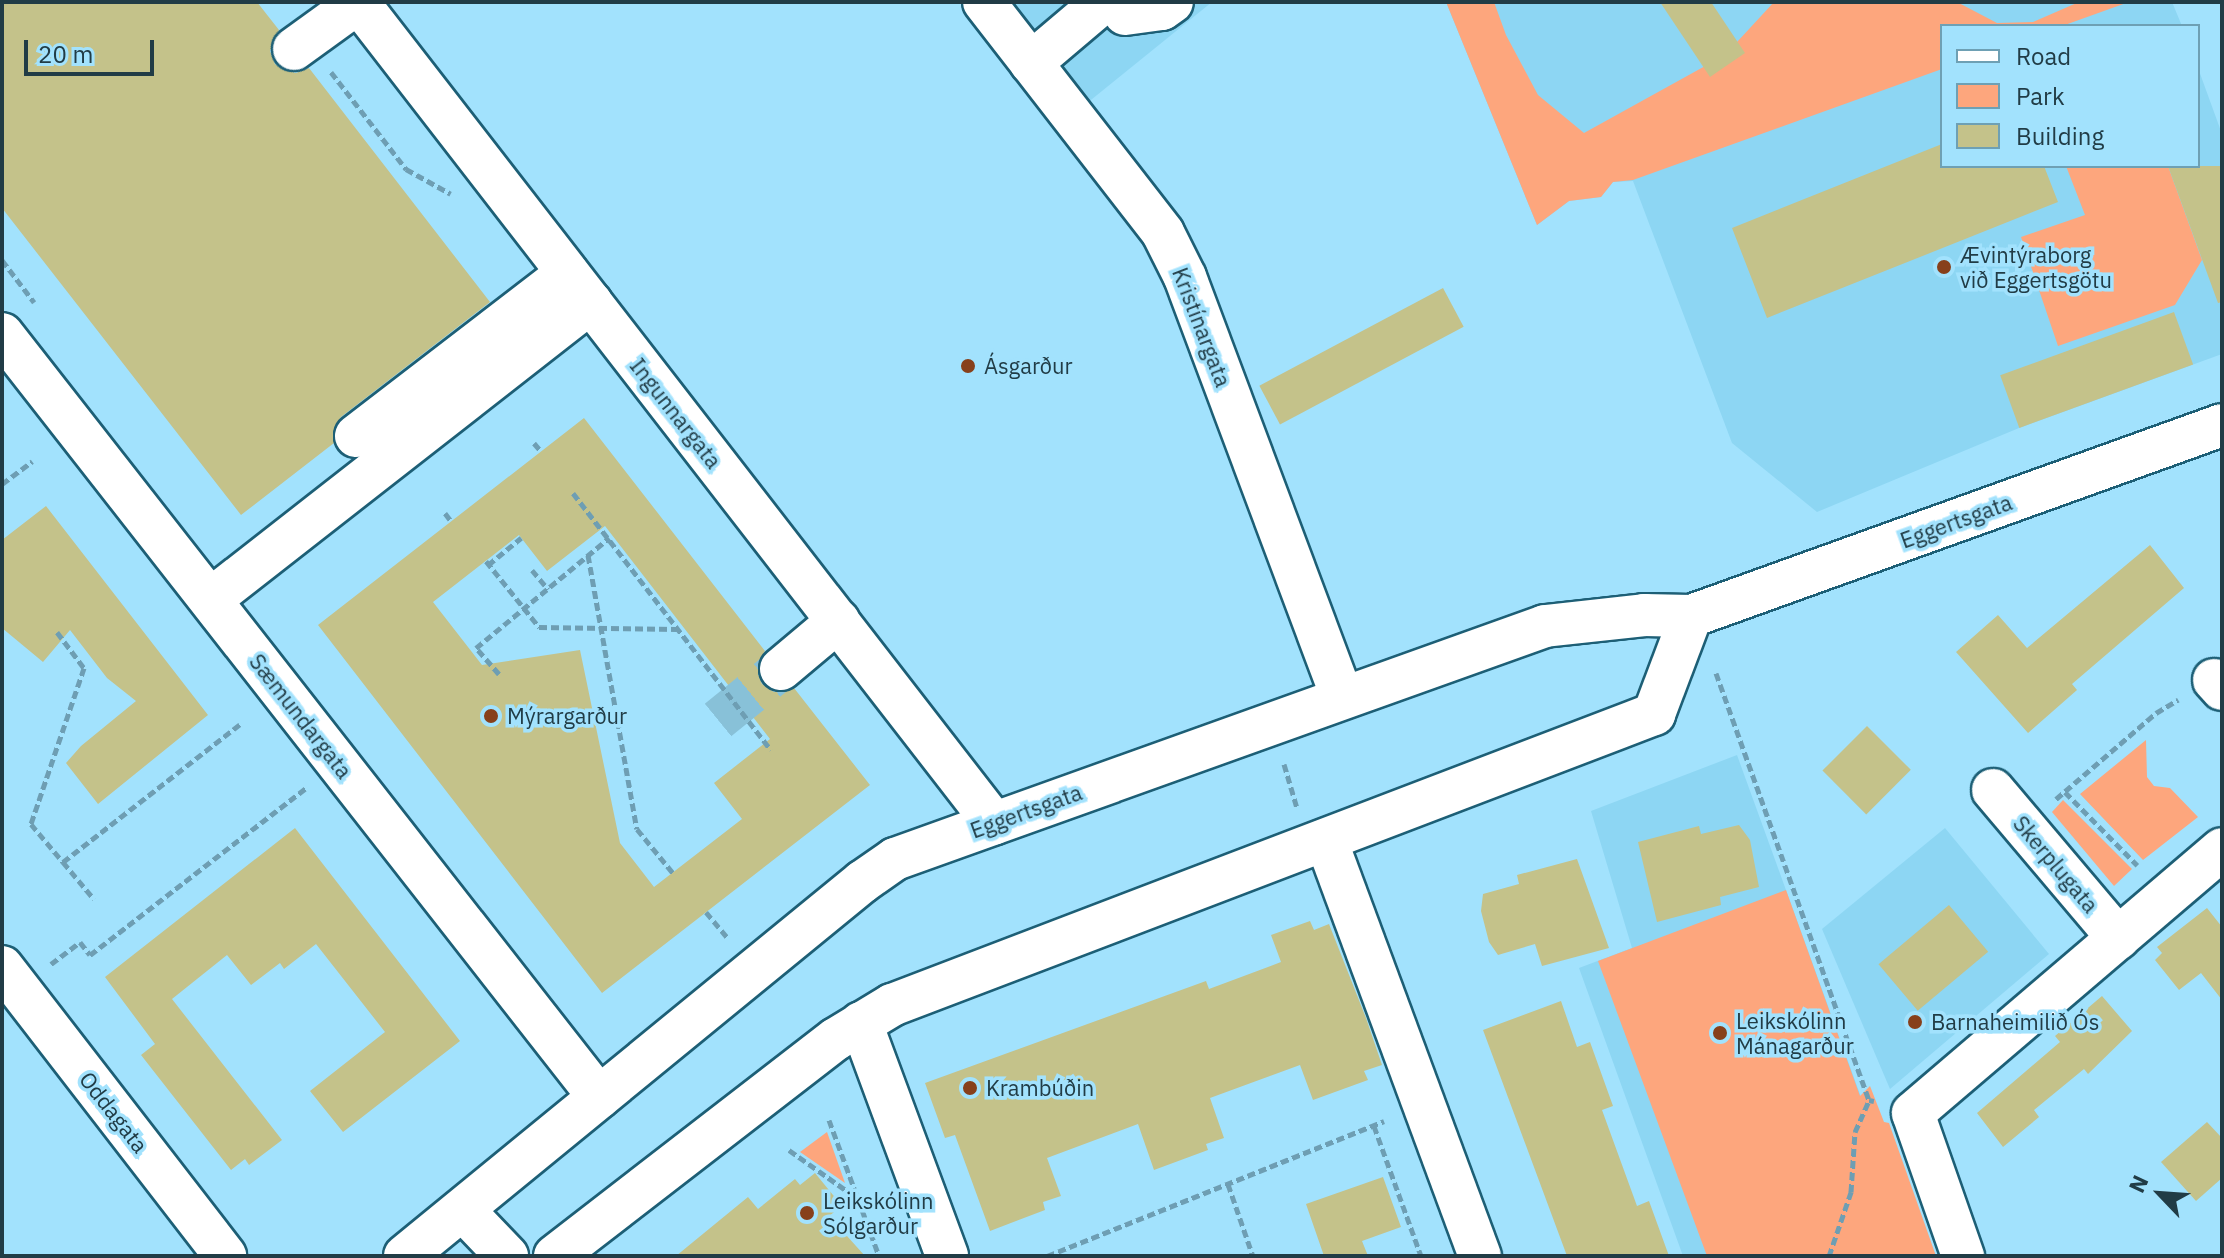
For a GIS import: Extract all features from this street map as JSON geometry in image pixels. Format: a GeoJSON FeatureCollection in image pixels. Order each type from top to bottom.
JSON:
{"type":"FeatureCollection","features":[{"type":"Feature","properties":{"kind":"street"},"geometry":{"type":"LineString","coordinates":[[300,45],[359,2]]}},
{"type":"Feature","properties":{"kind":"street","name":"Ingunnargata"},"geometry":{"type":"LineString","coordinates":[[359,2],[994,823]]}},
{"type":"Feature","properties":{"kind":"street","name":"Kristínargata"},"geometry":{"type":"LineString","coordinates":[[984,2],[1163,233],[1185,277],[1342,696]]}},
{"type":"Feature","properties":{"kind":"street"},"geometry":{"type":"LineString","coordinates":[[1031,63],[1114,8],[1162,9],[1172,2]]}},
{"type":"Feature","properties":{"kind":"street"},"geometry":{"type":"LineString","coordinates":[[356,436],[580,288]]}},
{"type":"Feature","properties":{"kind":"street"},"geometry":{"type":"LineString","coordinates":[[211,599],[580,288]]}},
{"type":"Feature","properties":{"kind":"street","name":"Sæmundargata"},"geometry":{"type":"LineString","coordinates":[[2,334],[599,1097]]}},
{"type":"Feature","properties":{"kind":"street","name":"Eggertsgata"},"geometry":{"type":"LineString","coordinates":[[405,1256],[862,882],[895,859],[1342,696],[1545,626],[1644,615],[1691,616],[2222,425]]}},
{"type":"Feature","properties":{"kind":"street"},"geometry":{"type":"LineString","coordinates":[[555,1256],[836,1039],[892,1005],[1654,714],[1691,616]]}},
{"type":"Feature","properties":{"kind":"street"},"geometry":{"type":"LineString","coordinates":[[781,669],[838,621]]}},
{"type":"Feature","properties":{"kind":"street","name":"Skerplugata"},"geometry":{"type":"LineString","coordinates":[[1993,790],[2118,938]]}},
{"type":"Feature","properties":{"kind":"street"},"geometry":{"type":"LineString","coordinates":[[1317,844],[1425,1105],[1480,1256]]}},
{"type":"Feature","properties":{"kind":"street"},"geometry":{"type":"LineString","coordinates":[[1963,1256],[1913,1113],[2222,849]]}},
{"type":"Feature","properties":{"kind":"street","name":"Oddagata"},"geometry":{"type":"LineString","coordinates":[[2,967],[225,1256]]}},
{"type":"Feature","properties":{"kind":"street"},"geometry":{"type":"LineString","coordinates":[[861,1023],[947,1256]]}},
{"type":"Feature","properties":{"kind":"street"},"geometry":{"type":"LineString","coordinates":[[463,1210],[507,1256]]}},
{"type":"Feature","properties":{"kind":"path"},"geometry":{"type":"LineString","coordinates":[[300,45],[406,169],[457,201]]}},
{"type":"Feature","properties":{"kind":"path"},"geometry":{"type":"LineString","coordinates":[[534,443],[541,451]]}},
{"type":"Feature","properties":{"kind":"path"},"geometry":{"type":"LineString","coordinates":[[2,484],[32,461]]}},
{"type":"Feature","properties":{"kind":"path"},"geometry":{"type":"LineString","coordinates":[[573,496],[609,538],[771,750]]}},
{"type":"Feature","properties":{"kind":"path"},"geometry":{"type":"LineString","coordinates":[[445,513],[451,521]]}},
{"type":"Feature","properties":{"kind":"path"},"geometry":{"type":"LineString","coordinates":[[521,538],[487,563],[539,627],[678,629]]}},
{"type":"Feature","properties":{"kind":"path"},"geometry":{"type":"LineString","coordinates":[[499,674],[487,666],[476,648],[609,538]]}},
{"type":"Feature","properties":{"kind":"path"},"geometry":{"type":"LineString","coordinates":[[588,555],[637,829],[673,873]]}},
{"type":"Feature","properties":{"kind":"path"},"geometry":{"type":"LineString","coordinates":[[532,570],[548,589]]}},
{"type":"Feature","properties":{"kind":"path"},"geometry":{"type":"LineString","coordinates":[[57,632],[84,668],[31,824],[94,899]]}},
{"type":"Feature","properties":{"kind":"path"},"geometry":{"type":"LineString","coordinates":[[1714,667],[1869,1100],[1855,1132],[1851,1192],[1829,1256]]}},
{"type":"Feature","properties":{"kind":"path"},"geometry":{"type":"LineString","coordinates":[[2050,804],[2156,713],[2218,684]]}},
{"type":"Feature","properties":{"kind":"path"},"geometry":{"type":"LineString","coordinates":[[1271,722],[1317,844]]}},
{"type":"Feature","properties":{"kind":"path"},"geometry":{"type":"LineString","coordinates":[[63,862],[240,724]]}},
{"type":"Feature","properties":{"kind":"path"},"geometry":{"type":"LineString","coordinates":[[61,956],[80,942],[90,955],[338,763]]}},
{"type":"Feature","properties":{"kind":"path"},"geometry":{"type":"LineString","coordinates":[[2065,792],[2168,896]]}},
{"type":"Feature","properties":{"kind":"path"},"geometry":{"type":"LineString","coordinates":[[1869,1100],[1913,1113]]}},
{"type":"Feature","properties":{"kind":"path"},"geometry":{"type":"LineString","coordinates":[[1047,1256],[1425,1105]]}},
{"type":"Feature","properties":{"kind":"path"},"geometry":{"type":"LineString","coordinates":[[829,1120],[879,1256]]}},
{"type":"Feature","properties":{"kind":"path"},"geometry":{"type":"LineString","coordinates":[[1374,1126],[1421,1256]]}},
{"type":"Feature","properties":{"kind":"path"},"geometry":{"type":"LineString","coordinates":[[789,1150],[858,1198]]}},
{"type":"Feature","properties":{"kind":"path"},"geometry":{"type":"LineString","coordinates":[[1228,1184],[1253,1256]]}},
{"type":"Feature","properties":{"kind":"shaded area"},"geometry":{"type":"Polygon","coordinates":[[[1002,2],[1212,2],[1081,108],[1002,2]]]}},
{"type":"Feature","properties":{"kind":"shaded area","name":"Ævintýraborg við Eggertsgötu"},"geometry":{"type":"Polygon","coordinates":[[[1446,2],[2172,2],[2181,24],[1940,24],[1940,168],[2200,168],[2200,74],[2222,134],[2222,354],[2019,428],[1817,512],[1732,443],[1633,181],[1613,182],[1601,197],[1569,201],[1537,225],[1446,2]]]}},
{"type":"Feature","properties":{"kind":"shaded area","name":"Leikskólinn Mánagarður"},"geometry":{"type":"Polygon","coordinates":[[[1737,755],[1861,1097],[1737,1256],[1683,1256],[1579,968],[1632,948],[1591,811],[1737,755]]]}},
{"type":"Feature","properties":{"kind":"shaded area","name":"Barnaheimilið Ós"},"geometry":{"type":"Polygon","coordinates":[[[1945,828],[2049,954],[1890,1089],[1822,929],[1945,828]]]}},
{"type":"Feature","properties":{"kind":"green space"},"geometry":{"type":"Polygon","coordinates":[[[1446,2],[1494,2],[1506,35],[1538,95],[1584,133],[1725,55],[1774,2],[1957,2],[1997,23],[2033,22],[2079,2],[2129,2],[2068,24],[1940,24],[1940,70],[1633,180],[1613,182],[1601,197],[1569,201],[1537,225],[1446,2]]]}},
{"type":"Feature","properties":{"kind":"green space"},"geometry":{"type":"Polygon","coordinates":[[[2067,168],[2169,168],[2202,260],[2175,305],[2058,346],[2021,237],[2085,215],[2067,168]]]}},
{"type":"Feature","properties":{"kind":"green space"},"geometry":{"type":"Polygon","coordinates":[[[2146,740],[2147,777],[2154,786],[2170,788],[2198,817],[2143,860],[2080,794],[2146,740]]]}},
{"type":"Feature","properties":{"kind":"green space"},"geometry":{"type":"Polygon","coordinates":[[[2063,800],[2132,869],[2114,886],[2052,812],[2063,800]]]}},
{"type":"Feature","properties":{"kind":"green space","name":"Leikskólinn Mánagarður"},"geometry":{"type":"Polygon","coordinates":[[[1786,890],[1860,1096],[1870,1086],[1884,1122],[1889,1123],[1936,1256],[1707,1256],[1598,961],[1786,890]]]}},
{"type":"Feature","properties":{"kind":"green space"},"geometry":{"type":"Polygon","coordinates":[[[827,1132],[845,1183],[800,1152],[827,1132]]]}},
{"type":"Feature","properties":{"kind":"building"},"geometry":{"type":"Polygon","coordinates":[[[2,2],[257,2],[279,30],[270,51],[275,64],[296,73],[309,68],[490,302],[341,417],[334,428],[334,443],[241,515],[2,208],[2,2]]]}},
{"type":"Feature","properties":{"kind":"building"},"geometry":{"type":"Polygon","coordinates":[[[1660,2],[1711,2],[1745,53],[1710,77],[1660,2]]]}},
{"type":"Feature","properties":{"kind":"building"},"geometry":{"type":"Polygon","coordinates":[[[1940,145],[1940,168],[2045,168],[2058,202],[1767,318],[1732,228],[1940,145]]]}},
{"type":"Feature","properties":{"kind":"building"},"geometry":{"type":"Polygon","coordinates":[[[2222,166],[2222,302],[2218,303],[2169,168],[2222,166]]]}},
{"type":"Feature","properties":{"kind":"building"},"geometry":{"type":"Polygon","coordinates":[[[1443,288],[1464,327],[1280,424],[1259,386],[1443,288]]]}},
{"type":"Feature","properties":{"kind":"building"},"geometry":{"type":"Polygon","coordinates":[[[2174,312],[2193,365],[2019,428],[2000,375],[2174,312]]]}},
{"type":"Feature","properties":{"kind":"building","name":"Mýrargarður"},"geometry":{"type":"Polygon","coordinates":[[[584,418],[765,651],[758,662],[762,684],[774,692],[794,688],[870,785],[602,993],[318,625],[584,418]],[[605,526],[547,571],[519,535],[433,602],[482,665],[580,650],[620,843],[654,887],[742,819],[714,783],[770,739],[605,526]]]}},
{"type":"Feature","properties":{"kind":"building"},"geometry":{"type":"Polygon","coordinates":[[[46,506],[208,715],[98,804],[66,763],[81,746],[136,701],[107,678],[70,630],[43,662],[2,628],[2,540],[46,506]]]}},
{"type":"Feature","properties":{"kind":"building"},"geometry":{"type":"Polygon","coordinates":[[[2150,545],[2184,588],[2072,684],[2077,690],[2028,733],[1956,652],[1998,615],[2027,648],[2150,545]]]}},
{"type":"Feature","properties":{"kind":"building"},"geometry":{"type":"Polygon","coordinates":[[[1867,726],[1911,770],[1866,814],[1822,771],[1867,726]]]}},
{"type":"Feature","properties":{"kind":"building"},"geometry":{"type":"Polygon","coordinates":[[[1739,825],[1750,840],[1759,887],[1720,897],[1721,905],[1657,922],[1638,842],[1699,826],[1701,834],[1739,825]]]}},
{"type":"Feature","properties":{"kind":"building"},"geometry":{"type":"Polygon","coordinates":[[[295,828],[460,1041],[343,1132],[310,1091],[385,1032],[316,944],[284,969],[280,963],[251,985],[227,955],[172,999],[282,1140],[249,1165],[245,1159],[231,1170],[141,1055],[155,1044],[105,977],[295,828]]]}},
{"type":"Feature","properties":{"kind":"building"},"geometry":{"type":"Polygon","coordinates":[[[1577,859],[1609,948],[1542,966],[1535,944],[1498,955],[1489,942],[1481,911],[1483,894],[1519,884],[1517,875],[1577,859]]]}},
{"type":"Feature","properties":{"kind":"building"},"geometry":{"type":"Polygon","coordinates":[[[1949,905],[1988,952],[1918,1011],[1879,964],[1949,905]]]}},
{"type":"Feature","properties":{"kind":"building"},"geometry":{"type":"Polygon","coordinates":[[[2207,908],[2222,927],[2222,1000],[2201,973],[2179,990],[2155,960],[2162,953],[2157,947],[2207,908]]]}},
{"type":"Feature","properties":{"kind":"building"},"geometry":{"type":"Polygon","coordinates":[[[1310,921],[1314,930],[1329,924],[1366,1018],[1382,1065],[1364,1071],[1368,1080],[1313,1100],[1300,1065],[1210,1098],[1224,1138],[1206,1144],[1208,1150],[1154,1170],[1138,1124],[1047,1158],[1061,1196],[1043,1202],[1045,1210],[990,1231],[955,1135],[945,1138],[925,1083],[1206,981],[1209,989],[1281,962],[1271,935],[1310,921]]]}},
{"type":"Feature","properties":{"kind":"building"},"geometry":{"type":"Polygon","coordinates":[[[2102,996],[2132,1031],[2088,1074],[2084,1069],[2034,1110],[2039,1117],[2003,1147],[1977,1113],[2060,1042],[2055,1036],[2102,996]]]}},
{"type":"Feature","properties":{"kind":"building"},"geometry":{"type":"Polygon","coordinates":[[[1561,1001],[1577,1047],[1590,1042],[1613,1106],[1602,1110],[1637,1206],[1649,1201],[1669,1256],[1567,1256],[1483,1030],[1561,1001]]]}},
{"type":"Feature","properties":{"kind":"building"},"geometry":{"type":"Polygon","coordinates":[[[2207,1122],[2222,1138],[2222,1178],[2196,1201],[2161,1162],[2207,1122]]]}},
{"type":"Feature","properties":{"kind":"building"},"geometry":{"type":"Polygon","coordinates":[[[815,1173],[842,1206],[829,1216],[865,1256],[676,1256],[748,1197],[758,1209],[795,1179],[800,1185],[815,1173]]]}},
{"type":"Feature","properties":{"kind":"building"},"geometry":{"type":"Polygon","coordinates":[[[1383,1177],[1401,1227],[1362,1241],[1368,1256],[1324,1256],[1306,1204],[1383,1177]]]}},
{"type":"Feature","properties":{"kind":"tunnel"},"geometry":{"type":"LineString","coordinates":[[718,720],[781,669]]}},
{"type":"Feature","properties":{"kind":"place","name":"Ævintýraborg við Eggertsgötu"},"geometry":{"type":"Point","coordinates":[1944,267]}},
{"type":"Feature","properties":{"kind":"place","name":"Ásgarður"},"geometry":{"type":"Point","coordinates":[968,366]}},
{"type":"Feature","properties":{"kind":"place","name":"Mýrargarður"},"geometry":{"type":"Point","coordinates":[491,716]}},
{"type":"Feature","properties":{"kind":"place","name":"Barnaheimilið Ós"},"geometry":{"type":"Point","coordinates":[1915,1022]}},
{"type":"Feature","properties":{"kind":"place","name":"Leikskólinn Mánagarður"},"geometry":{"type":"Point","coordinates":[1720,1033]}},
{"type":"Feature","properties":{"kind":"place","name":"Krambúðin"},"geometry":{"type":"Point","coordinates":[970,1088]}},
{"type":"Feature","properties":{"kind":"place","name":"Leikskólinn Sólgarður"},"geometry":{"type":"Point","coordinates":[807,1213]}}]}
